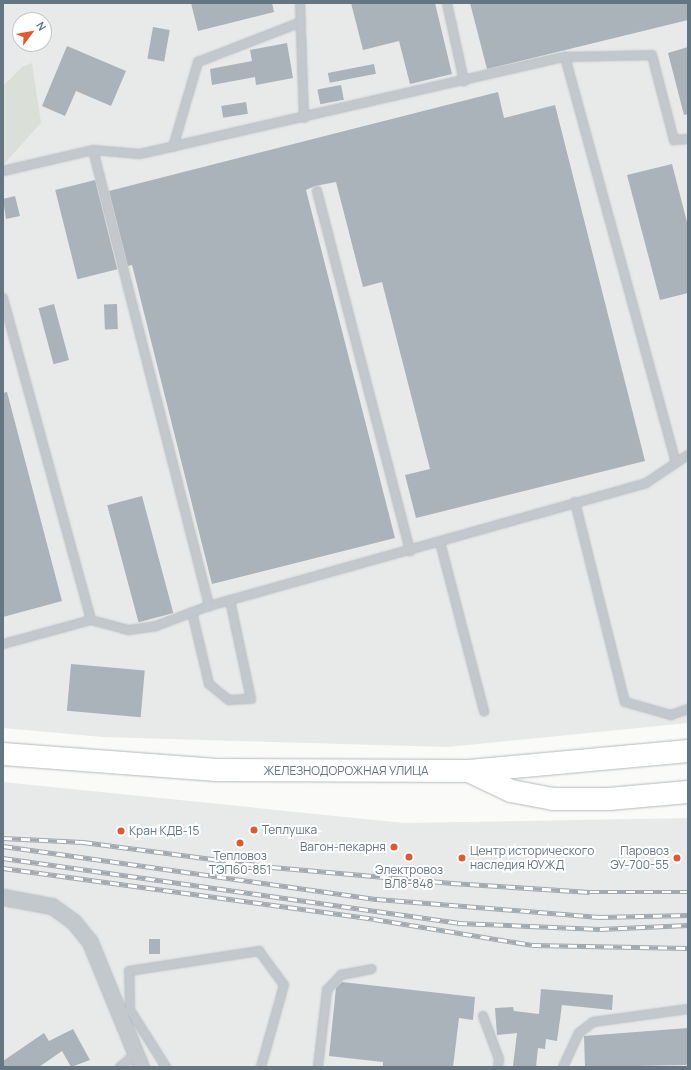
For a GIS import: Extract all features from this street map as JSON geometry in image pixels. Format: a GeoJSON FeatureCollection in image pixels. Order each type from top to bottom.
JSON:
{"type":"FeatureCollection","features":[{"type":"Feature","properties":{"kind":"main road","name":"ЖЕЛЕЗНОДОРОЖНАЯ УЛИЦА"},"geometry":{"type":"LineString","coordinates":[[3,754],[216,770],[469,771],[688,751]]}},
{"type":"Feature","properties":{"kind":"main road"},"geometry":{"type":"LineString","coordinates":[[469,771],[511,791],[553,799],[609,799],[688,792]]}},
{"type":"Feature","properties":{"kind":"street"},"geometry":{"type":"LineString","coordinates":[[3,896],[52,906],[73,921],[90,942],[139,1060]]}},
{"type":"Feature","properties":{"kind":"lane"},"geometry":{"type":"LineString","coordinates":[[300,3],[304,118]]}},
{"type":"Feature","properties":{"kind":"lane"},"geometry":{"type":"LineString","coordinates":[[447,3],[464,81]]}},
{"type":"Feature","properties":{"kind":"lane"},"geometry":{"type":"LineString","coordinates":[[173,147],[198,62],[301,22]]}},
{"type":"Feature","properties":{"kind":"lane"},"geometry":{"type":"LineString","coordinates":[[3,171],[93,150],[140,154],[304,118],[565,57],[652,55],[674,140],[688,139]]}},
{"type":"Feature","properties":{"kind":"lane"},"geometry":{"type":"LineString","coordinates":[[565,57],[676,462]]}},
{"type":"Feature","properties":{"kind":"lane"},"geometry":{"type":"LineString","coordinates":[[93,150],[209,606]]}},
{"type":"Feature","properties":{"kind":"lane"},"geometry":{"type":"LineString","coordinates":[[318,191],[410,551]]}},
{"type":"Feature","properties":{"kind":"lane"},"geometry":{"type":"LineString","coordinates":[[3,298],[91,620]]}},
{"type":"Feature","properties":{"kind":"lane"},"geometry":{"type":"LineString","coordinates":[[3,644],[91,620],[129,630],[156,626],[209,606],[410,551],[575,502],[646,483],[688,455]]}},
{"type":"Feature","properties":{"kind":"lane"},"geometry":{"type":"LineString","coordinates":[[575,502],[625,702],[671,715],[688,709]]}},
{"type":"Feature","properties":{"kind":"lane"},"geometry":{"type":"LineString","coordinates":[[440,542],[484,711]]}},
{"type":"Feature","properties":{"kind":"lane"},"geometry":{"type":"LineString","coordinates":[[192,612],[209,684],[229,700],[251,699],[230,600]]}},
{"type":"Feature","properties":{"kind":"lane"},"geometry":{"type":"LineString","coordinates":[[166,1067],[130,1010],[129,971],[259,951],[284,985],[261,1067]]}},
{"type":"Feature","properties":{"kind":"lane"},"geometry":{"type":"LineString","coordinates":[[318,1067],[327,990],[340,975],[371,969]]}},
{"type":"Feature","properties":{"kind":"lane"},"geometry":{"type":"LineString","coordinates":[[563,1067],[579,1033],[593,1022],[688,1009]]}},
{"type":"Feature","properties":{"kind":"lane"},"geometry":{"type":"LineString","coordinates":[[483,1016],[499,1059],[498,1067]]}},
{"type":"Feature","properties":{"kind":"lane"},"geometry":{"type":"LineString","coordinates":[[120,1067],[139,1060]]}},
{"type":"Feature","properties":{"kind":"shaded area"},"geometry":{"type":"Polygon","coordinates":[[[3,3],[688,3],[688,723],[448,747],[103,737],[3,728],[3,3]]]}},
{"type":"Feature","properties":{"kind":"shaded area"},"geometry":{"type":"Polygon","coordinates":[[[32,63],[41,123],[3,165],[3,86],[22,67],[32,63]]]}},
{"type":"Feature","properties":{"kind":"shaded area"},"geometry":{"type":"Polygon","coordinates":[[[3,782],[404,823],[688,818],[688,1067],[3,1067],[3,782]]]}},
{"type":"Feature","properties":{"kind":"building"},"geometry":{"type":"Polygon","coordinates":[[[191,3],[272,3],[274,12],[198,31],[191,3]]]}},
{"type":"Feature","properties":{"kind":"building"},"geometry":{"type":"Polygon","coordinates":[[[351,3],[435,3],[452,74],[410,84],[399,41],[363,50],[351,3]]]}},
{"type":"Feature","properties":{"kind":"building"},"geometry":{"type":"Polygon","coordinates":[[[470,3],[688,3],[688,20],[487,69],[470,3]]]}},
{"type":"Feature","properties":{"kind":"building"},"geometry":{"type":"Polygon","coordinates":[[[153,27],[170,30],[164,61],[147,59],[153,27]]]}},
{"type":"Feature","properties":{"kind":"building"},"geometry":{"type":"Polygon","coordinates":[[[287,43],[293,78],[256,85],[255,77],[212,85],[210,69],[252,61],[250,50],[287,43]]]}},
{"type":"Feature","properties":{"kind":"building"},"geometry":{"type":"Polygon","coordinates":[[[67,46],[126,71],[111,106],[76,91],[65,116],[42,106],[67,46]]]}},
{"type":"Feature","properties":{"kind":"building"},"geometry":{"type":"Polygon","coordinates":[[[688,47],[688,114],[684,115],[668,53],[688,47]]]}},
{"type":"Feature","properties":{"kind":"building"},"geometry":{"type":"Polygon","coordinates":[[[374,64],[376,74],[330,83],[328,73],[374,64]]]}},
{"type":"Feature","properties":{"kind":"building"},"geometry":{"type":"Polygon","coordinates":[[[341,85],[344,100],[320,104],[317,90],[341,85]]]}},
{"type":"Feature","properties":{"kind":"building"},"geometry":{"type":"Polygon","coordinates":[[[498,92],[504,118],[555,105],[645,461],[416,518],[405,475],[430,469],[382,282],[363,287],[336,182],[315,186],[306,190],[395,538],[212,584],[132,265],[128,266],[109,191],[498,92]]]}},
{"type":"Feature","properties":{"kind":"building"},"geometry":{"type":"Polygon","coordinates":[[[246,102],[248,114],[223,118],[221,106],[246,102]]]}},
{"type":"Feature","properties":{"kind":"building"},"geometry":{"type":"Polygon","coordinates":[[[672,164],[688,226],[688,293],[660,300],[627,175],[672,164]]]}},
{"type":"Feature","properties":{"kind":"building"},"geometry":{"type":"Polygon","coordinates":[[[95,180],[117,269],[77,279],[55,190],[95,180]]]}},
{"type":"Feature","properties":{"kind":"building"},"geometry":{"type":"Polygon","coordinates":[[[15,196],[20,216],[6,219],[3,199],[15,196]]]}},
{"type":"Feature","properties":{"kind":"building"},"geometry":{"type":"Polygon","coordinates":[[[54,304],[69,360],[54,364],[39,308],[54,304]]]}},
{"type":"Feature","properties":{"kind":"building"},"geometry":{"type":"Polygon","coordinates":[[[104,304],[117,304],[118,329],[105,329],[104,304]]]}},
{"type":"Feature","properties":{"kind":"building"},"geometry":{"type":"Polygon","coordinates":[[[7,392],[62,601],[3,617],[3,393],[7,392]]]}},
{"type":"Feature","properties":{"kind":"building"},"geometry":{"type":"Polygon","coordinates":[[[142,496],[173,613],[139,622],[107,505],[142,496]]]}},
{"type":"Feature","properties":{"kind":"building"},"geometry":{"type":"Polygon","coordinates":[[[71,664],[145,670],[141,717],[67,711],[71,664]]]}},
{"type":"Feature","properties":{"kind":"building"},"geometry":{"type":"Polygon","coordinates":[[[149,939],[160,939],[160,954],[149,954],[149,939]]]}},
{"type":"Feature","properties":{"kind":"building"},"geometry":{"type":"Polygon","coordinates":[[[342,982],[475,997],[473,1020],[459,1018],[453,1067],[383,1067],[383,1062],[329,1056],[336,988],[342,982]]]}},
{"type":"Feature","properties":{"kind":"building"},"geometry":{"type":"Polygon","coordinates":[[[541,989],[613,995],[612,1010],[562,1005],[557,1041],[546,1039],[545,1049],[538,1048],[536,1067],[513,1066],[517,1033],[497,1035],[495,1008],[513,1007],[514,1011],[539,1014],[541,989]]]}},
{"type":"Feature","properties":{"kind":"building"},"geometry":{"type":"Polygon","coordinates":[[[688,1028],[688,1065],[585,1067],[584,1036],[688,1028]]]}},
{"type":"Feature","properties":{"kind":"building"},"geometry":{"type":"Polygon","coordinates":[[[73,1029],[90,1060],[71,1067],[62,1051],[39,1067],[3,1067],[3,1061],[44,1033],[49,1041],[73,1029]]]}},
{"type":"Feature","properties":{"kind":"railway"},"geometry":{"type":"LineString","coordinates":[[3,838],[83,842],[272,867],[452,883],[590,892],[688,892]]}},
{"type":"Feature","properties":{"kind":"railway"},"geometry":{"type":"LineString","coordinates":[[3,846],[377,899],[599,917],[688,915]]}},
{"type":"Feature","properties":{"kind":"railway"},"geometry":{"type":"LineString","coordinates":[[3,858],[458,923],[600,929],[688,925]]}},
{"type":"Feature","properties":{"kind":"railway"},"geometry":{"type":"LineString","coordinates":[[3,868],[374,919],[532,945],[688,948]]}},
{"type":"Feature","properties":{"kind":"place","name":"Теплушка"},"geometry":{"type":"Point","coordinates":[254,830]}},
{"type":"Feature","properties":{"kind":"place","name":"Кран КДВ-15"},"geometry":{"type":"Point","coordinates":[121,831]}},
{"type":"Feature","properties":{"kind":"place","name":"Тепловоз ТЭП60-851"},"geometry":{"type":"Point","coordinates":[240,843]}},
{"type":"Feature","properties":{"kind":"place","name":"Вагон-пекарня"},"geometry":{"type":"Point","coordinates":[394,847]}},
{"type":"Feature","properties":{"kind":"place","name":"Электровоз ВЛ8-848"},"geometry":{"type":"Point","coordinates":[409,857]}},
{"type":"Feature","properties":{"kind":"place","name":"Центр исторического наследия ЮУЖД"},"geometry":{"type":"Point","coordinates":[462,858]}},
{"type":"Feature","properties":{"kind":"place","name":"Паровоз ЭУ-700-55"},"geometry":{"type":"Point","coordinates":[677,858]}}]}
